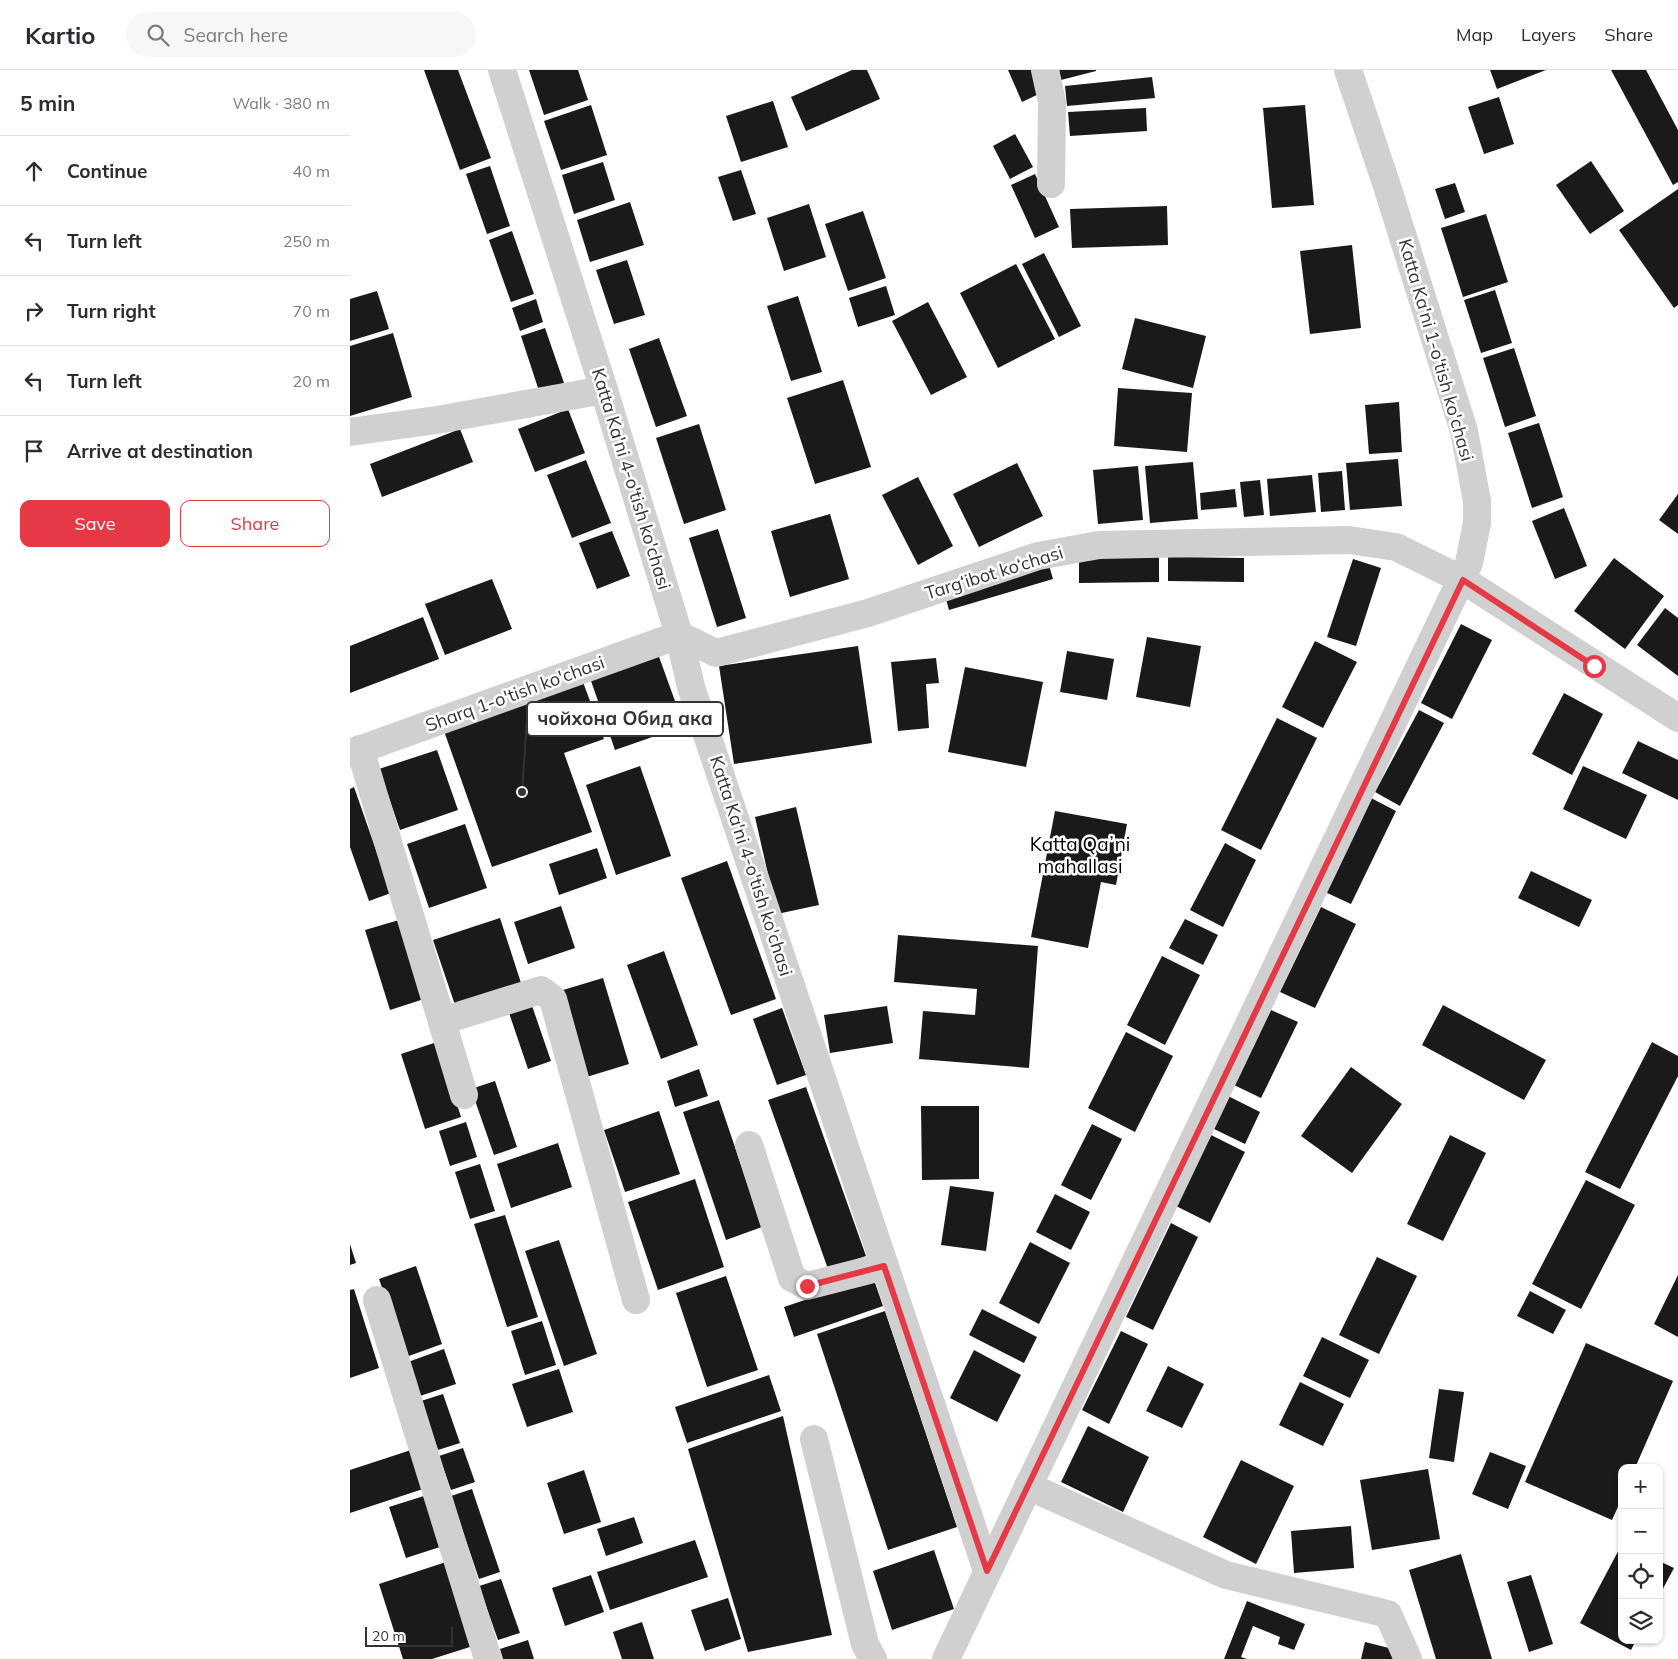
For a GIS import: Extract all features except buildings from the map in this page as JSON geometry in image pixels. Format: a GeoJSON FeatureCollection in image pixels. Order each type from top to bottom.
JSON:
{"type":"FeatureCollection","features":[{"type":"Feature","properties":{"kind":"street","name":"Katta Ka'ni 4-o'tish ko'chasi"},"geometry":{"type":"LineString","coordinates":[[502,70],[604,390],[679,635],[691,687],[987,1571]]}},
{"type":"Feature","properties":{"kind":"street"},"geometry":{"type":"LineString","coordinates":[[1045,70],[1052,102],[1051,184]]}},
{"type":"Feature","properties":{"kind":"street","name":"Katta Ka'ni 1-o'tish ko'chasi"},"geometry":{"type":"LineString","coordinates":[[946,1659],[1463,580],[1469,563],[1477,523],[1477,500],[1464,431],[1386,183],[1348,70]]}},
{"type":"Feature","properties":{"kind":"street"},"geometry":{"type":"LineString","coordinates":[[350,432],[437,420],[604,390]]}},
{"type":"Feature","properties":{"kind":"street","name":"Targ‘ibot ko‘chasi"},"geometry":{"type":"LineString","coordinates":[[679,635],[716,653],[868,613],[1038,556],[1098,545],[1349,540],[1396,547],[1463,580],[1678,718]]}},
{"type":"Feature","properties":{"kind":"street","name":"Sharq 1-o'tish ko'chasi"},"geometry":{"type":"LineString","coordinates":[[355,751],[679,635]]}},
{"type":"Feature","properties":{"kind":"street"},"geometry":{"type":"LineString","coordinates":[[355,751],[464,1095]]}},
{"type":"Feature","properties":{"kind":"street"},"geometry":{"type":"LineString","coordinates":[[442,1021],[540,990],[553,999],[636,1300]]}},
{"type":"Feature","properties":{"kind":"street"},"geometry":{"type":"LineString","coordinates":[[749,1145],[792,1278],[807,1286],[884,1266]]}},
{"type":"Feature","properties":{"kind":"street"},"geometry":{"type":"LineString","coordinates":[[377,1300],[488,1659]]}},
{"type":"Feature","properties":{"kind":"street"},"geometry":{"type":"LineString","coordinates":[[814,1439],[865,1644],[873,1659]]}},
{"type":"Feature","properties":{"kind":"street"},"geometry":{"type":"LineString","coordinates":[[1028,1486],[1226,1575],[1388,1614],[1408,1659]]}},
{"type":"Feature","properties":{"kind":"place","name":"чойхона Обид ака"},"geometry":{"type":"Point","coordinates":[522,792]}},
{"type":"Feature","properties":{"kind":"district","name":"Katta Qaʼni mahallasi"},"geometry":{"type":"Point","coordinates":[1080,855]}},
{"type":"Feature","properties":{"kind":"route"},"geometry":{"type":"LineString","coordinates":[[807,1286],[884,1266],[987,1571],[1463,580],[1594,666]]}}]}
